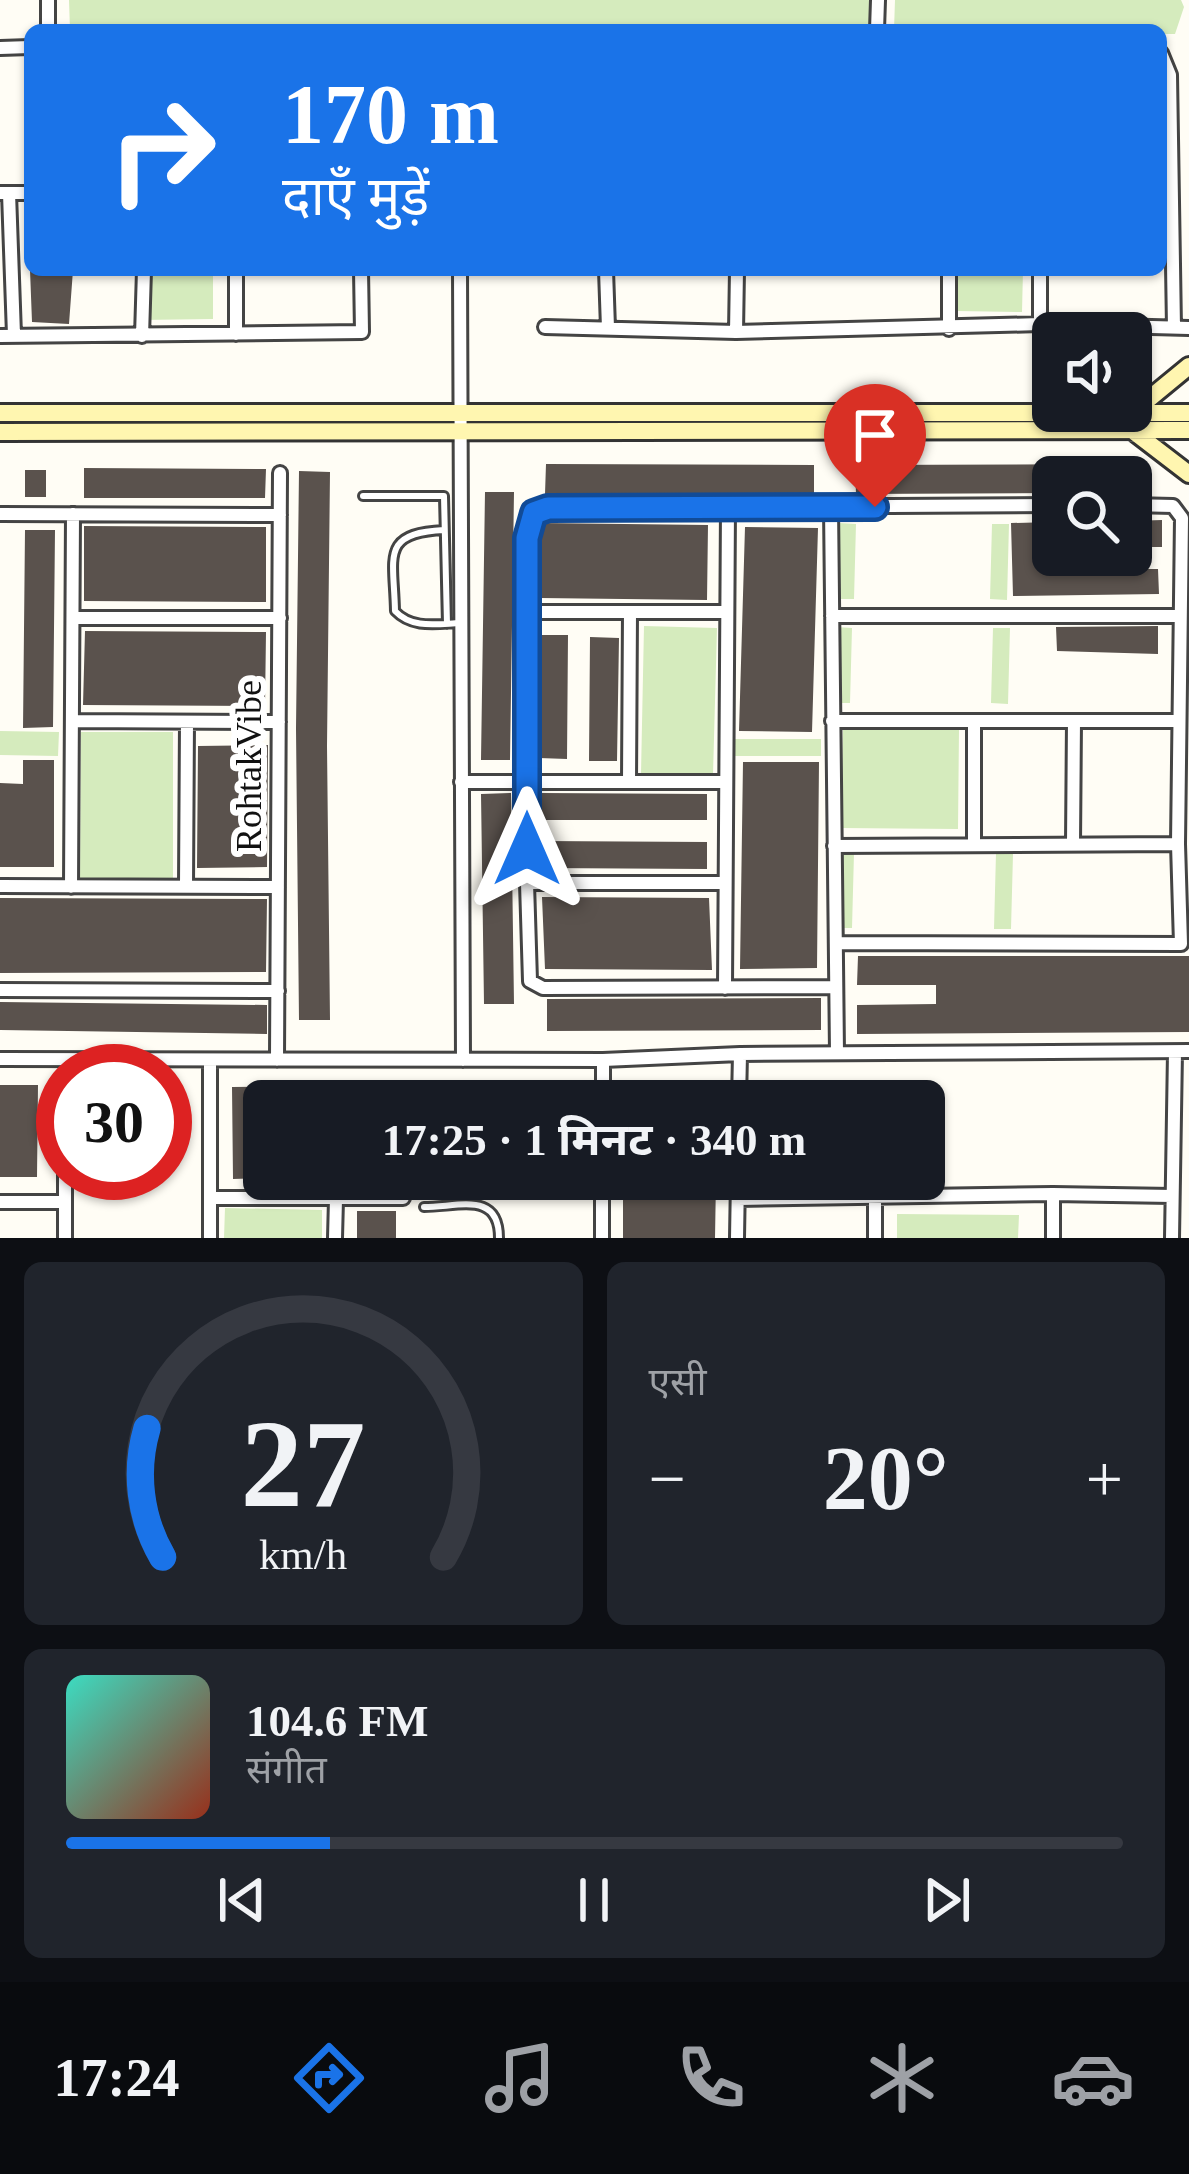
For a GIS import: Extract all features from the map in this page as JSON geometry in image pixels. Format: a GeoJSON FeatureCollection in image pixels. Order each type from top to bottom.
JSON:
{"type":"FeatureCollection","features":[{"type":"Feature","properties":{"kind":"main road"},"geometry":{"type":"LineString","coordinates":[[1152,400],[1189,367]]}},
{"type":"Feature","properties":{"kind":"main road"},"geometry":{"type":"LineString","coordinates":[[0,413],[459,424]]}},
{"type":"Feature","properties":{"kind":"main road"},"geometry":{"type":"LineString","coordinates":[[1152,417],[1189,413]]}},
{"type":"Feature","properties":{"kind":"main road"},"geometry":{"type":"LineString","coordinates":[[0,432],[1032,421]]}},
{"type":"Feature","properties":{"kind":"main road"},"geometry":{"type":"LineString","coordinates":[[1152,424],[1189,430]]}},
{"type":"Feature","properties":{"kind":"main road"},"geometry":{"type":"LineString","coordinates":[[1143,432],[1189,474]]}},
{"type":"Feature","properties":{"kind":"street"},"geometry":{"type":"LineString","coordinates":[[1167,66],[1181,328]]}},
{"type":"Feature","properties":{"kind":"street"},"geometry":{"type":"LineString","coordinates":[[5,193],[7,335],[362,332],[361,276]]}},
{"type":"Feature","properties":{"kind":"street"},"geometry":{"type":"LineString","coordinates":[[142,336],[144,276]]}},
{"type":"Feature","properties":{"kind":"street"},"geometry":{"type":"LineString","coordinates":[[236,276],[236,334]]}},
{"type":"Feature","properties":{"kind":"street"},"geometry":{"type":"LineString","coordinates":[[460,276],[454,624],[461,782],[463,1060]]}},
{"type":"Feature","properties":{"kind":"street"},"geometry":{"type":"LineString","coordinates":[[606,276],[608,328]]}},
{"type":"Feature","properties":{"kind":"street"},"geometry":{"type":"LineString","coordinates":[[736,276],[736,332]]}},
{"type":"Feature","properties":{"kind":"street"},"geometry":{"type":"LineString","coordinates":[[949,276],[949,329]]}},
{"type":"Feature","properties":{"kind":"street"},"geometry":{"type":"LineString","coordinates":[[1040,276],[1040,312]]}},
{"type":"Feature","properties":{"kind":"street"},"geometry":{"type":"LineString","coordinates":[[545,327],[736,332],[1032,325]]}},
{"type":"Feature","properties":{"kind":"street","name":"RohtakVibe"},"geometry":{"type":"LineString","coordinates":[[277,1060],[280,472]]}},
{"type":"Feature","properties":{"kind":"street"},"geometry":{"type":"LineString","coordinates":[[836,987],[535,986],[528,974],[526,883],[530,520],[539,509],[1032,505]]}},
{"type":"Feature","properties":{"kind":"street"},"geometry":{"type":"LineString","coordinates":[[837,943],[1181,944],[1182,518],[1179,510],[1152,505]]}},
{"type":"Feature","properties":{"kind":"street"},"geometry":{"type":"LineString","coordinates":[[725,988],[728,507]]}},
{"type":"Feature","properties":{"kind":"street"},"geometry":{"type":"LineString","coordinates":[[831,507],[837,1053]]}},
{"type":"Feature","properties":{"kind":"street"},"geometry":{"type":"LineString","coordinates":[[0,514],[280,514]]}},
{"type":"Feature","properties":{"kind":"street"},"geometry":{"type":"LineString","coordinates":[[71,886],[74,514]]}},
{"type":"Feature","properties":{"kind":"street"},"geometry":{"type":"LineString","coordinates":[[528,612],[727,612]]}},
{"type":"Feature","properties":{"kind":"street"},"geometry":{"type":"LineString","coordinates":[[629,782],[630,612]]}},
{"type":"Feature","properties":{"kind":"street"},"geometry":{"type":"LineString","coordinates":[[832,616],[1179,616]]}},
{"type":"Feature","properties":{"kind":"street"},"geometry":{"type":"LineString","coordinates":[[73,618],[280,618]]}},
{"type":"Feature","properties":{"kind":"street"},"geometry":{"type":"LineString","coordinates":[[832,721],[1179,721]]}},
{"type":"Feature","properties":{"kind":"street"},"geometry":{"type":"LineString","coordinates":[[974,721],[974,844]]}},
{"type":"Feature","properties":{"kind":"street"},"geometry":{"type":"LineString","coordinates":[[1073,844],[1074,721]]}},
{"type":"Feature","properties":{"kind":"street"},"geometry":{"type":"LineString","coordinates":[[72,722],[279,722]]}},
{"type":"Feature","properties":{"kind":"street"},"geometry":{"type":"LineString","coordinates":[[186,887],[187,722]]}},
{"type":"Feature","properties":{"kind":"street"},"geometry":{"type":"LineString","coordinates":[[461,782],[726,782]]}},
{"type":"Feature","properties":{"kind":"street"},"geometry":{"type":"LineString","coordinates":[[834,847],[1178,844]]}},
{"type":"Feature","properties":{"kind":"street"},"geometry":{"type":"LineString","coordinates":[[526,883],[725,884]]}},
{"type":"Feature","properties":{"kind":"street"},"geometry":{"type":"LineString","coordinates":[[0,886],[278,887]]}},
{"type":"Feature","properties":{"kind":"street"},"geometry":{"type":"LineString","coordinates":[[0,990],[278,991]]}},
{"type":"Feature","properties":{"kind":"street"},"geometry":{"type":"LineString","coordinates":[[192,1061],[1182,1052],[1172,1238]]}},
{"type":"Feature","properties":{"kind":"street"},"geometry":{"type":"LineString","coordinates":[[740,1054],[740,1080]]}},
{"type":"Feature","properties":{"kind":"street"},"geometry":{"type":"LineString","coordinates":[[0,1059],[36,1063]]}},
{"type":"Feature","properties":{"kind":"street"},"geometry":{"type":"LineString","coordinates":[[210,1060],[210,1238]]}},
{"type":"Feature","properties":{"kind":"street"},"geometry":{"type":"LineString","coordinates":[[603,1060],[603,1080]]}},
{"type":"Feature","properties":{"kind":"street"},"geometry":{"type":"LineString","coordinates":[[1053,1194],[1053,1238]]}},
{"type":"Feature","properties":{"kind":"street"},"geometry":{"type":"LineString","coordinates":[[945,1197],[1172,1196]]}},
{"type":"Feature","properties":{"kind":"street"},"geometry":{"type":"LineString","coordinates":[[210,1198],[243,1198]]}},
{"type":"Feature","properties":{"kind":"street"},"geometry":{"type":"LineString","coordinates":[[335,1238],[336,1200]]}},
{"type":"Feature","properties":{"kind":"street"},"geometry":{"type":"LineString","coordinates":[[602,1200],[602,1238]]}},
{"type":"Feature","properties":{"kind":"street"},"geometry":{"type":"LineString","coordinates":[[737,1238],[738,1200]]}},
{"type":"Feature","properties":{"kind":"street"},"geometry":{"type":"LineString","coordinates":[[874,1200],[874,1238]]}},
{"type":"Feature","properties":{"kind":"street"},"geometry":{"type":"LineString","coordinates":[[0,1202],[65,1202],[65,1238]]}},
{"type":"Feature","properties":{"kind":"lane"},"geometry":{"type":"LineString","coordinates":[[363,496],[444,496],[454,624],[422,625],[403,619],[395,610],[394,553],[411,532],[444,530]]}},
{"type":"Feature","properties":{"kind":"lane"},"geometry":{"type":"LineString","coordinates":[[424,1208],[483,1206],[499,1219],[499,1238]]}},
{"type":"Feature","properties":{"kind":"green space"},"geometry":{"type":"Polygon","coordinates":[[[69,0],[874,0],[874,24],[70,24],[69,0]]]}},
{"type":"Feature","properties":{"kind":"green space"},"geometry":{"type":"Polygon","coordinates":[[[895,0],[1181,0],[1184,7],[1175,34],[1167,34],[1167,24],[894,24],[895,0]]]}},
{"type":"Feature","properties":{"kind":"green space"},"geometry":{"type":"Polygon","coordinates":[[[140,276],[213,276],[213,319],[140,320],[140,276]]]}},
{"type":"Feature","properties":{"kind":"green space"},"geometry":{"type":"Polygon","coordinates":[[[958,276],[1023,276],[1022,312],[957,311],[958,276]]]}},
{"type":"Feature","properties":{"kind":"green space"},"geometry":{"type":"Polygon","coordinates":[[[839,523],[856,524],[854,599],[837,599],[839,523]]]}},
{"type":"Feature","properties":{"kind":"green space"},"geometry":{"type":"Polygon","coordinates":[[[992,524],[1009,524],[1007,600],[990,599],[992,524]]]}},
{"type":"Feature","properties":{"kind":"green space"},"geometry":{"type":"Polygon","coordinates":[[[644,626],[717,628],[713,775],[641,774],[644,626]]]}},
{"type":"Feature","properties":{"kind":"green space"},"geometry":{"type":"Polygon","coordinates":[[[836,627],[852,628],[850,703],[834,703],[836,627]]]}},
{"type":"Feature","properties":{"kind":"green space"},"geometry":{"type":"Polygon","coordinates":[[[993,628],[1010,628],[1008,704],[991,703],[993,628]]]}},
{"type":"Feature","properties":{"kind":"green space"},"geometry":{"type":"Polygon","coordinates":[[[843,728],[959,729],[958,829],[841,828],[843,728]]]}},
{"type":"Feature","properties":{"kind":"green space"},"geometry":{"type":"Polygon","coordinates":[[[0,731],[59,732],[58,756],[0,755],[0,731]]]}},
{"type":"Feature","properties":{"kind":"green space"},"geometry":{"type":"Polygon","coordinates":[[[81,732],[173,732],[173,878],[80,878],[81,732]]]}},
{"type":"Feature","properties":{"kind":"green space"},"geometry":{"type":"Polygon","coordinates":[[[733,739],[821,739],[821,756],[733,756],[733,739]]]}},
{"type":"Feature","properties":{"kind":"green space"},"geometry":{"type":"Polygon","coordinates":[[[838,852],[854,853],[852,928],[835,928],[838,852]]]}},
{"type":"Feature","properties":{"kind":"green space"},"geometry":{"type":"Polygon","coordinates":[[[996,853],[1013,854],[1011,929],[994,929],[996,853]]]}},
{"type":"Feature","properties":{"kind":"green space"},"geometry":{"type":"Polygon","coordinates":[[[225,1208],[322,1210],[322,1238],[224,1238],[225,1208]]]}},
{"type":"Feature","properties":{"kind":"green space"},"geometry":{"type":"Polygon","coordinates":[[[897,1214],[1019,1215],[1018,1238],[897,1238],[897,1214]]]}},
{"type":"Feature","properties":{"kind":"building"},"geometry":{"type":"Polygon","coordinates":[[[30,276],[73,276],[69,324],[32,322],[30,276]]]}},
{"type":"Feature","properties":{"kind":"building"},"geometry":{"type":"Polygon","coordinates":[[[546,464],[814,465],[814,496],[545,494],[546,464]]]}},
{"type":"Feature","properties":{"kind":"building"},"geometry":{"type":"Polygon","coordinates":[[[1032,464],[1032,493],[856,494],[855,465],[1032,464]]]}},
{"type":"Feature","properties":{"kind":"building"},"geometry":{"type":"Polygon","coordinates":[[[84,468],[266,469],[265,498],[84,498],[84,468]]]}},
{"type":"Feature","properties":{"kind":"building"},"geometry":{"type":"Polygon","coordinates":[[[25,470],[46,470],[46,497],[25,497],[25,470]]]}},
{"type":"Feature","properties":{"kind":"building"},"geometry":{"type":"Polygon","coordinates":[[[299,471],[330,472],[330,1020],[299,1020],[299,471]]]}},
{"type":"Feature","properties":{"kind":"building"},"geometry":{"type":"Polygon","coordinates":[[[485,492],[514,492],[510,760],[481,760],[485,492]]]}},
{"type":"Feature","properties":{"kind":"building"},"geometry":{"type":"Polygon","coordinates":[[[1152,520],[1162,520],[1162,547],[1152,547],[1152,520]]]}},
{"type":"Feature","properties":{"kind":"building"},"geometry":{"type":"Polygon","coordinates":[[[1032,522],[1032,576],[1152,576],[1152,569],[1158,569],[1159,594],[1013,596],[1011,523],[1032,522]]]}},
{"type":"Feature","properties":{"kind":"building"},"geometry":{"type":"Polygon","coordinates":[[[541,523],[708,525],[707,600],[540,598],[541,523]]]}},
{"type":"Feature","properties":{"kind":"building"},"geometry":{"type":"Polygon","coordinates":[[[84,526],[266,527],[266,602],[84,601],[84,526]]]}},
{"type":"Feature","properties":{"kind":"building"},"geometry":{"type":"Polygon","coordinates":[[[745,527],[818,528],[812,732],[739,731],[745,527]]]}},
{"type":"Feature","properties":{"kind":"building"},"geometry":{"type":"Polygon","coordinates":[[[25,530],[55,530],[53,727],[23,728],[25,530]]]}},
{"type":"Feature","properties":{"kind":"building"},"geometry":{"type":"Polygon","coordinates":[[[1158,626],[1158,654],[1057,651],[1056,627],[1158,626]]]}},
{"type":"Feature","properties":{"kind":"building"},"geometry":{"type":"Polygon","coordinates":[[[85,631],[266,632],[265,706],[83,705],[85,631]]]}},
{"type":"Feature","properties":{"kind":"building"},"geometry":{"type":"Polygon","coordinates":[[[540,635],[568,635],[567,759],[539,758],[540,635]]]}},
{"type":"Feature","properties":{"kind":"building"},"geometry":{"type":"Polygon","coordinates":[[[590,637],[619,638],[617,761],[589,761],[590,637]]]}},
{"type":"Feature","properties":{"kind":"building"},"geometry":{"type":"Polygon","coordinates":[[[268,745],[267,867],[197,868],[198,746],[268,745]]]}},
{"type":"Feature","properties":{"kind":"building"},"geometry":{"type":"Polygon","coordinates":[[[23,760],[54,760],[54,867],[0,867],[0,783],[23,784],[23,760]]]}},
{"type":"Feature","properties":{"kind":"building"},"geometry":{"type":"Polygon","coordinates":[[[743,762],[819,762],[817,968],[740,969],[743,762]]]}},
{"type":"Feature","properties":{"kind":"building"},"geometry":{"type":"Polygon","coordinates":[[[511,793],[514,1004],[484,1004],[481,794],[511,793]]]}},
{"type":"Feature","properties":{"kind":"building"},"geometry":{"type":"Polygon","coordinates":[[[541,793],[707,794],[707,820],[541,820],[541,793]]]}},
{"type":"Feature","properties":{"kind":"building"},"geometry":{"type":"Polygon","coordinates":[[[541,841],[707,842],[707,869],[541,868],[541,841]]]}},
{"type":"Feature","properties":{"kind":"building"},"geometry":{"type":"Polygon","coordinates":[[[542,897],[709,898],[712,970],[545,969],[542,897]]]}},
{"type":"Feature","properties":{"kind":"building"},"geometry":{"type":"Polygon","coordinates":[[[0,898],[267,899],[266,972],[0,973],[0,898]]]}},
{"type":"Feature","properties":{"kind":"building"},"geometry":{"type":"Polygon","coordinates":[[[858,956],[1189,956],[1189,1032],[857,1034],[857,1005],[936,1004],[936,985],[857,985],[858,956]]]}},
{"type":"Feature","properties":{"kind":"building"},"geometry":{"type":"Polygon","coordinates":[[[821,998],[821,1030],[547,1031],[547,999],[821,998]]]}},
{"type":"Feature","properties":{"kind":"building"},"geometry":{"type":"Polygon","coordinates":[[[0,1002],[267,1005],[267,1034],[0,1030],[0,1002]]]}},
{"type":"Feature","properties":{"kind":"building"},"geometry":{"type":"Polygon","coordinates":[[[0,1085],[36,1085],[36,1177],[0,1177],[0,1085]]]}},
{"type":"Feature","properties":{"kind":"building"},"geometry":{"type":"Polygon","coordinates":[[[232,1087],[243,1087],[243,1179],[233,1179],[232,1087]]]}},
{"type":"Feature","properties":{"kind":"building"},"geometry":{"type":"Polygon","coordinates":[[[623,1200],[716,1200],[715,1238],[623,1238],[623,1200]]]}},
{"type":"Feature","properties":{"kind":"building"},"geometry":{"type":"Polygon","coordinates":[[[357,1211],[396,1211],[396,1238],[357,1238],[357,1211]]]}},
{"type":"Feature","properties":{"kind":"route"},"geometry":{"type":"LineString","coordinates":[[527,849],[527,538],[534,513],[548,508],[875,507]]}}]}
